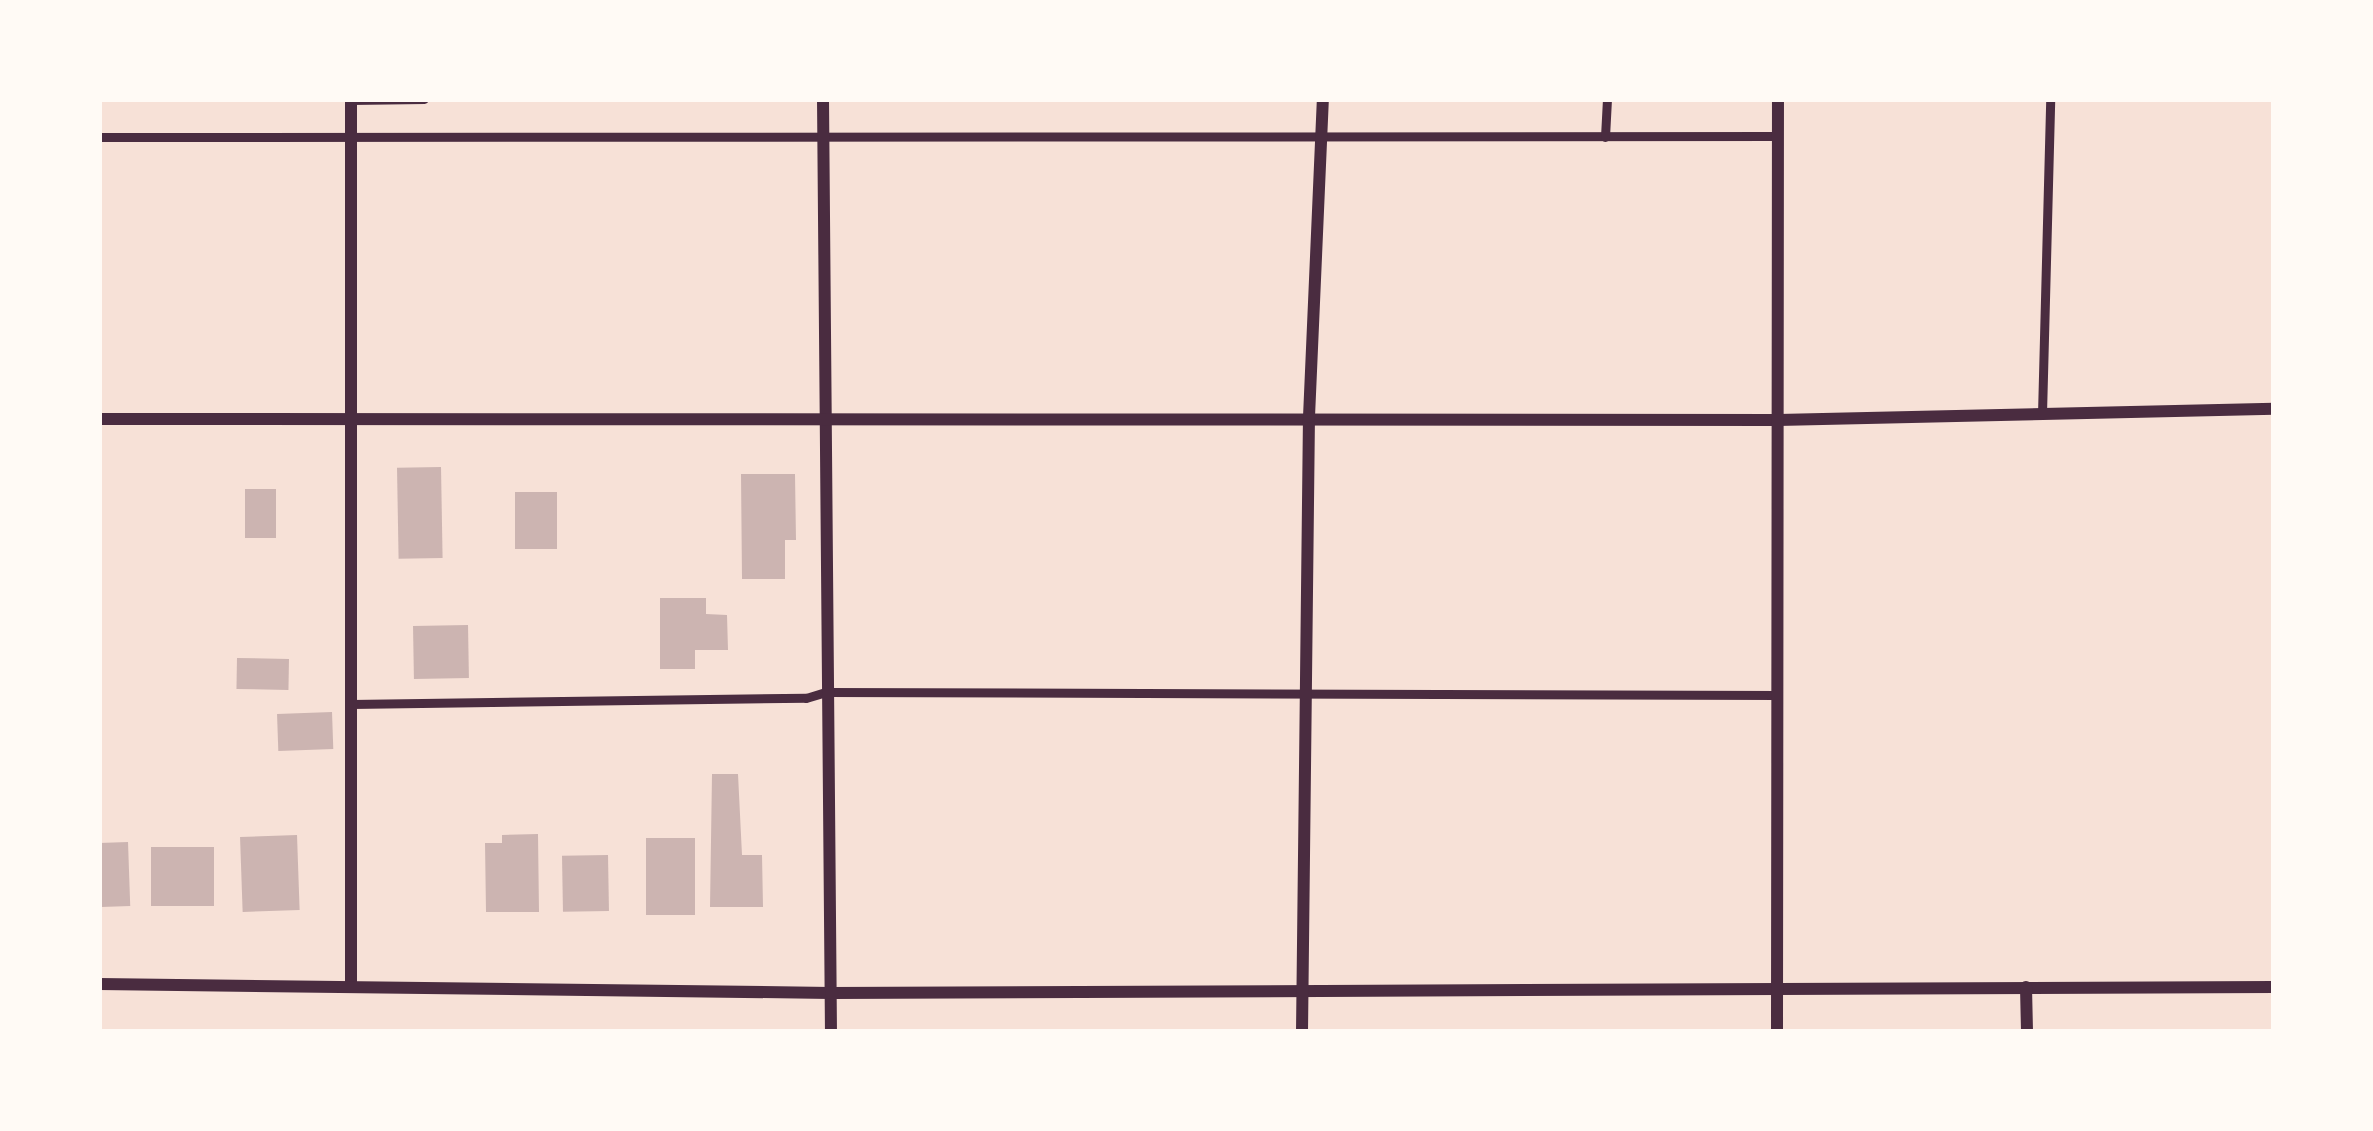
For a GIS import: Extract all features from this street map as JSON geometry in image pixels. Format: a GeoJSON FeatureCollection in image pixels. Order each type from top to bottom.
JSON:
{"type":"FeatureCollection","features":[{"type":"Feature","properties":{"kind":"street"},"geometry":{"type":"LineString","coordinates":[[823,99],[822,420],[831,1032]]}},
{"type":"Feature","properties":{"kind":"street"},"geometry":{"type":"LineString","coordinates":[[1302,1032],[1310,417],[1323,99]]}},
{"type":"Feature","properties":{"kind":"street"},"geometry":{"type":"LineString","coordinates":[[1777,1032],[1778,99]]}},
{"type":"Feature","properties":{"kind":"street"},"geometry":{"type":"LineString","coordinates":[[351,983],[352,100]]}},
{"type":"Feature","properties":{"kind":"street"},"geometry":{"type":"LineString","coordinates":[[99,419],[1778,421],[2274,409]]}},
{"type":"Feature","properties":{"kind":"street"},"geometry":{"type":"LineString","coordinates":[[99,984],[351,983],[831,993],[2274,987]]}},
{"type":"Feature","properties":{"kind":"street"},"geometry":{"type":"LineString","coordinates":[[2026,987],[2027,1032]]}},
{"type":"Feature","properties":{"kind":"lane"},"geometry":{"type":"LineString","coordinates":[[352,100],[424,99]]}},
{"type":"Feature","properties":{"kind":"lane"},"geometry":{"type":"LineString","coordinates":[[1605,137],[1606,99]]}},
{"type":"Feature","properties":{"kind":"lane"},"geometry":{"type":"LineString","coordinates":[[2042,414],[2050,99]]}},
{"type":"Feature","properties":{"kind":"lane"},"geometry":{"type":"LineString","coordinates":[[99,137],[351,141],[1778,136]]}},
{"type":"Feature","properties":{"kind":"lane"},"geometry":{"type":"LineString","coordinates":[[351,704],[806,698],[826,692],[1778,695]]}},
{"type":"Feature","properties":{"kind":"building"},"geometry":{"type":"Polygon","coordinates":[[[441,467],[443,558],[399,559],[397,468],[441,467]]]}},
{"type":"Feature","properties":{"kind":"building"},"geometry":{"type":"Polygon","coordinates":[[[741,474],[795,474],[796,540],[785,540],[785,579],[742,579],[741,474]]]}},
{"type":"Feature","properties":{"kind":"building"},"geometry":{"type":"Polygon","coordinates":[[[245,489],[276,489],[276,538],[245,538],[245,489]]]}},
{"type":"Feature","properties":{"kind":"building"},"geometry":{"type":"Polygon","coordinates":[[[515,492],[557,492],[557,549],[515,549],[515,492]]]}},
{"type":"Feature","properties":{"kind":"building"},"geometry":{"type":"Polygon","coordinates":[[[660,598],[706,598],[706,614],[727,615],[728,650],[695,650],[695,669],[660,669],[660,598]]]}},
{"type":"Feature","properties":{"kind":"building"},"geometry":{"type":"Polygon","coordinates":[[[468,625],[469,678],[414,679],[413,626],[468,625]]]}},
{"type":"Feature","properties":{"kind":"building"},"geometry":{"type":"Polygon","coordinates":[[[237,658],[289,659],[288,690],[236,689],[237,658]]]}},
{"type":"Feature","properties":{"kind":"building"},"geometry":{"type":"Polygon","coordinates":[[[332,712],[333,749],[278,751],[277,714],[332,712]]]}},
{"type":"Feature","properties":{"kind":"building"},"geometry":{"type":"Polygon","coordinates":[[[712,774],[738,774],[742,855],[762,855],[763,907],[710,907],[712,774]]]}},
{"type":"Feature","properties":{"kind":"building"},"geometry":{"type":"Polygon","coordinates":[[[538,834],[539,912],[486,912],[485,843],[502,843],[502,835],[538,834]]]}},
{"type":"Feature","properties":{"kind":"building"},"geometry":{"type":"Polygon","coordinates":[[[297,835],[300,910],[243,912],[240,837],[297,835]]]}},
{"type":"Feature","properties":{"kind":"building"},"geometry":{"type":"Polygon","coordinates":[[[646,838],[695,838],[695,915],[646,915],[646,838]]]}},
{"type":"Feature","properties":{"kind":"building"},"geometry":{"type":"Polygon","coordinates":[[[128,842],[130,906],[101,907],[99,843],[128,842]]]}},
{"type":"Feature","properties":{"kind":"building"},"geometry":{"type":"Polygon","coordinates":[[[151,847],[214,847],[214,906],[151,906],[151,847]]]}},
{"type":"Feature","properties":{"kind":"building"},"geometry":{"type":"Polygon","coordinates":[[[608,855],[609,911],[563,912],[562,856],[608,855]]]}}]}
